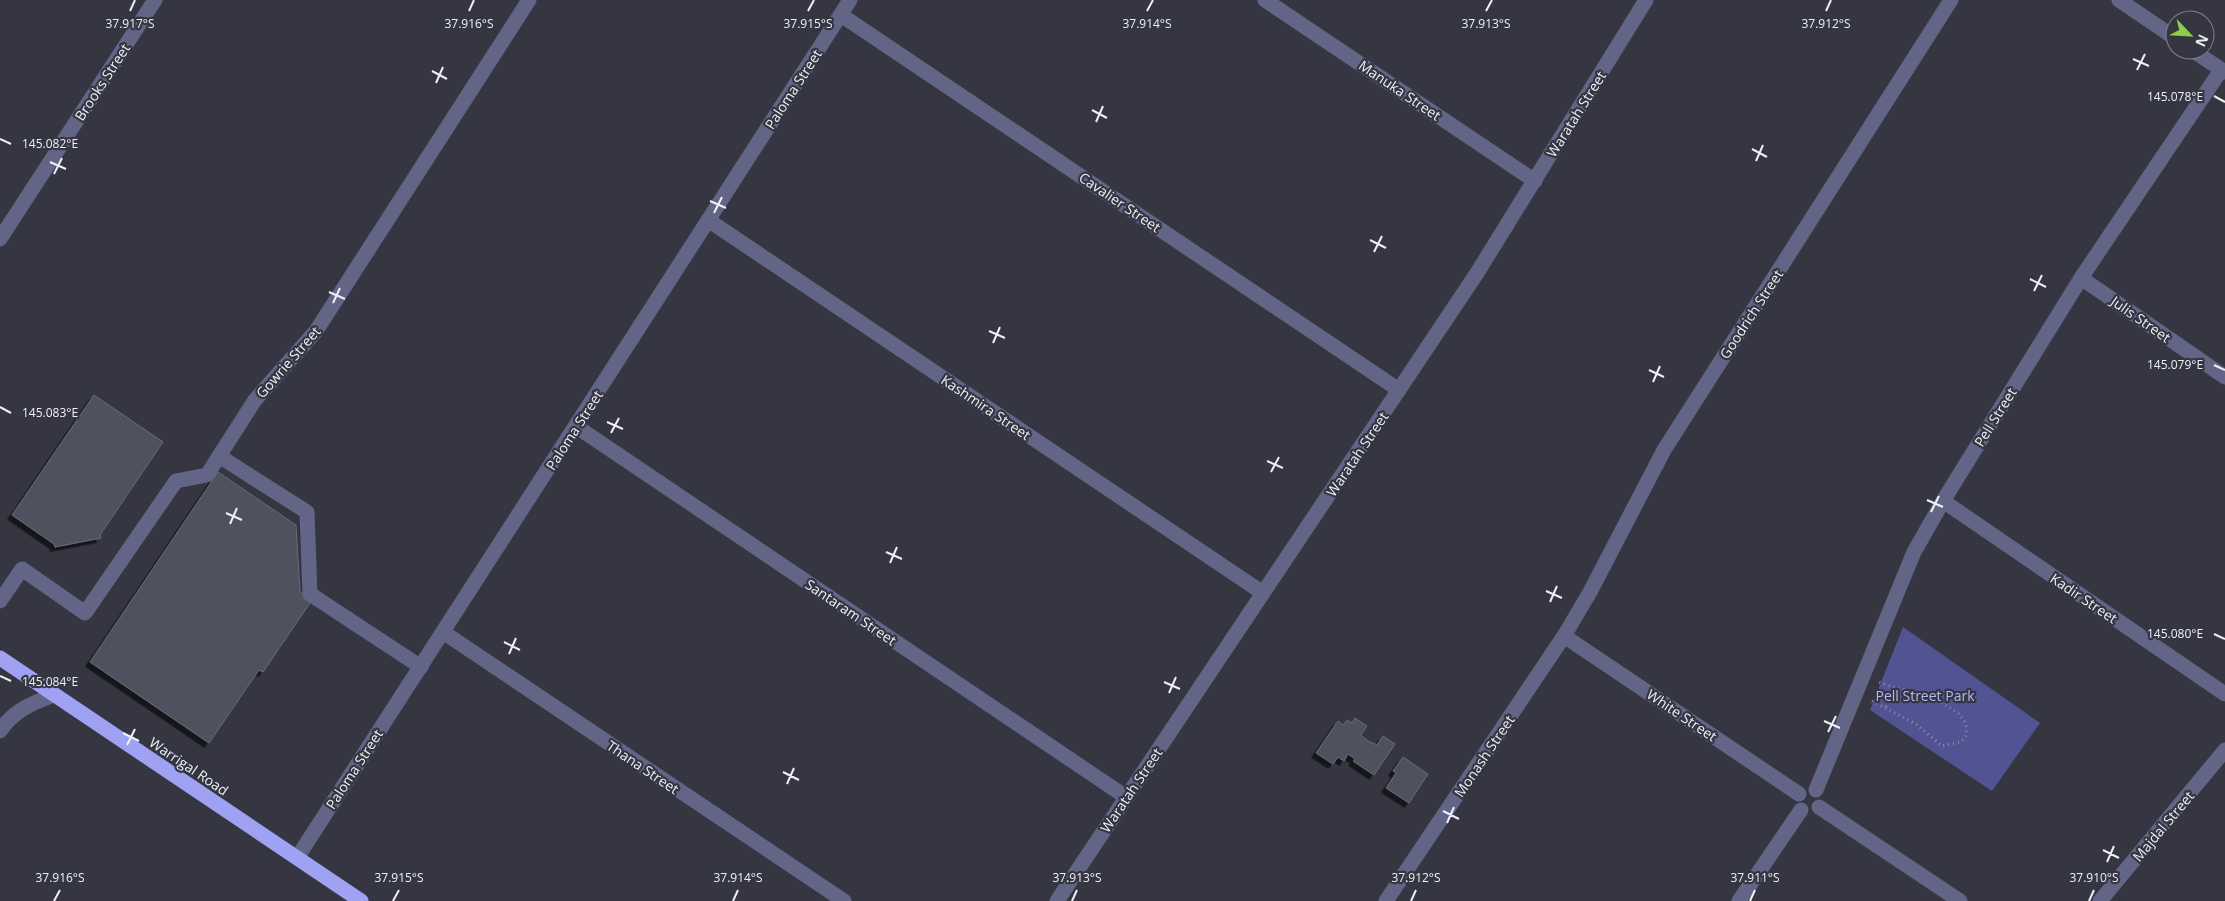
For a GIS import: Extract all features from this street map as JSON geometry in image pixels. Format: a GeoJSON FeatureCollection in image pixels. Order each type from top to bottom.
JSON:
{"type":"FeatureCollection","features":[{"type":"Feature","properties":{"kind":"highway","name":"Warrigal Road"},"geometry":{"type":"LineString","coordinates":[[0,658],[361,901]]}},
{"type":"Feature","properties":{"kind":"street","name":"Brooks Street"},"geometry":{"type":"LineString","coordinates":[[0,239],[155,0]]}},
{"type":"Feature","properties":{"kind":"street","name":"Gowrie Street"},"geometry":{"type":"LineString","coordinates":[[0,601],[22,569],[85,613],[176,481],[207,475],[255,400],[316,331],[529,0]]}},
{"type":"Feature","properties":{"kind":"street","name":"Paloma Street"},"geometry":{"type":"LineString","coordinates":[[296,858],[577,427],[850,0]]}},
{"type":"Feature","properties":{"kind":"street","name":"Manuka Street"},"geometry":{"type":"LineString","coordinates":[[1265,0],[1535,181]]}},
{"type":"Feature","properties":{"kind":"street","name":"Waratah Street"},"geometry":{"type":"LineString","coordinates":[[1057,901],[1477,273],[1646,0]]}},
{"type":"Feature","properties":{"kind":"street","name":"Goodrich Street"},"geometry":{"type":"LineString","coordinates":[[1564,636],[1590,592],[1664,450],[1951,0]]}},
{"type":"Feature","properties":{"kind":"street"},"geometry":{"type":"LineString","coordinates":[[2119,0],[2165,31]]}},
{"type":"Feature","properties":{"kind":"street","name":"Cavalier Street"},"geometry":{"type":"LineString","coordinates":[[841,15],[1399,390]]}},
{"type":"Feature","properties":{"kind":"street"},"geometry":{"type":"LineString","coordinates":[[2207,60],[2223,71]]}},
{"type":"Feature","properties":{"kind":"street","name":"Pell Street"},"geometry":{"type":"LineString","coordinates":[[1816,790],[1914,552],[1943,501],[2081,278],[2223,71]]}},
{"type":"Feature","properties":{"kind":"street","name":"Kashmira Street"},"geometry":{"type":"LineString","coordinates":[[708,220],[1263,593]]}},
{"type":"Feature","properties":{"kind":"street","name":"Julis Street"},"geometry":{"type":"LineString","coordinates":[[2081,278],[2225,377]]}},
{"type":"Feature","properties":{"kind":"street","name":"Santaram Street"},"geometry":{"type":"LineString","coordinates":[[577,427],[1126,797]]}},
{"type":"Feature","properties":{"kind":"street"},"geometry":{"type":"LineString","coordinates":[[219,456],[307,512],[310,594],[421,667]]}},
{"type":"Feature","properties":{"kind":"street","name":"Kadir Street"},"geometry":{"type":"LineString","coordinates":[[1943,501],[2225,694]]}},
{"type":"Feature","properties":{"kind":"street","name":"Thana Street"},"geometry":{"type":"LineString","coordinates":[[443,632],[844,901]]}},
{"type":"Feature","properties":{"kind":"street","name":"White Street"},"geometry":{"type":"LineString","coordinates":[[1564,636],[1799,794]]}},
{"type":"Feature","properties":{"kind":"street","name":"Monash Street"},"geometry":{"type":"LineString","coordinates":[[1386,901],[1564,636]]}},
{"type":"Feature","properties":{"kind":"street"},"geometry":{"type":"LineString","coordinates":[[4,725],[30,704],[54,695]]}},
{"type":"Feature","properties":{"kind":"street","name":"Majdal Street"},"geometry":{"type":"LineString","coordinates":[[2100,901],[2225,750]]}},
{"type":"Feature","properties":{"kind":"street"},"geometry":{"type":"LineString","coordinates":[[1805,789],[1816,790],[1821,798],[1819,807],[1813,812],[1801,810],[1797,802],[1799,794],[1805,789]]}},
{"type":"Feature","properties":{"kind":"street"},"geometry":{"type":"LineString","coordinates":[[1819,807],[1960,901]]}},
{"type":"Feature","properties":{"kind":"street"},"geometry":{"type":"LineString","coordinates":[[1740,901],[1801,810]]}},
{"type":"Feature","properties":{"kind":"path"},"geometry":{"type":"LineString","coordinates":[[1872,701],[1886,707],[1901,718],[1916,724],[1942,746],[1960,742],[1965,738],[1966,724],[1961,714],[1922,694],[1894,689],[1879,682]]}},
{"type":"Feature","properties":{"kind":"path"},"geometry":{"type":"LineString","coordinates":[[1886,707],[1889,695],[1894,689]]}},
{"type":"Feature","properties":{"kind":"green space","name":"Pell Street Park"},"geometry":{"type":"Polygon","coordinates":[[[1903,627],[2040,723],[1992,791],[1870,710],[1903,627]]]}},
{"type":"Feature","properties":{"kind":"building"},"geometry":{"type":"Polygon","coordinates":[[[94,395],[163,442],[100,535],[101,538],[55,547],[54,544],[12,515],[94,395]]]}},
{"type":"Feature","properties":{"kind":"building"},"geometry":{"type":"Polygon","coordinates":[[[218,472],[296,525],[300,592],[312,600],[263,672],[259,670],[209,743],[90,662],[218,472]]]}},
{"type":"Feature","properties":{"kind":"building"},"geometry":{"type":"Polygon","coordinates":[[[1355,718],[1367,726],[1361,735],[1368,741],[1377,745],[1383,736],[1395,744],[1374,775],[1353,761],[1355,759],[1348,754],[1344,761],[1338,757],[1333,764],[1316,753],[1338,721],[1343,725],[1347,720],[1352,723],[1355,718]]]}},
{"type":"Feature","properties":{"kind":"building"},"geometry":{"type":"Polygon","coordinates":[[[1403,757],[1428,774],[1409,803],[1386,788],[1396,773],[1393,771],[1403,757]]]}}]}
